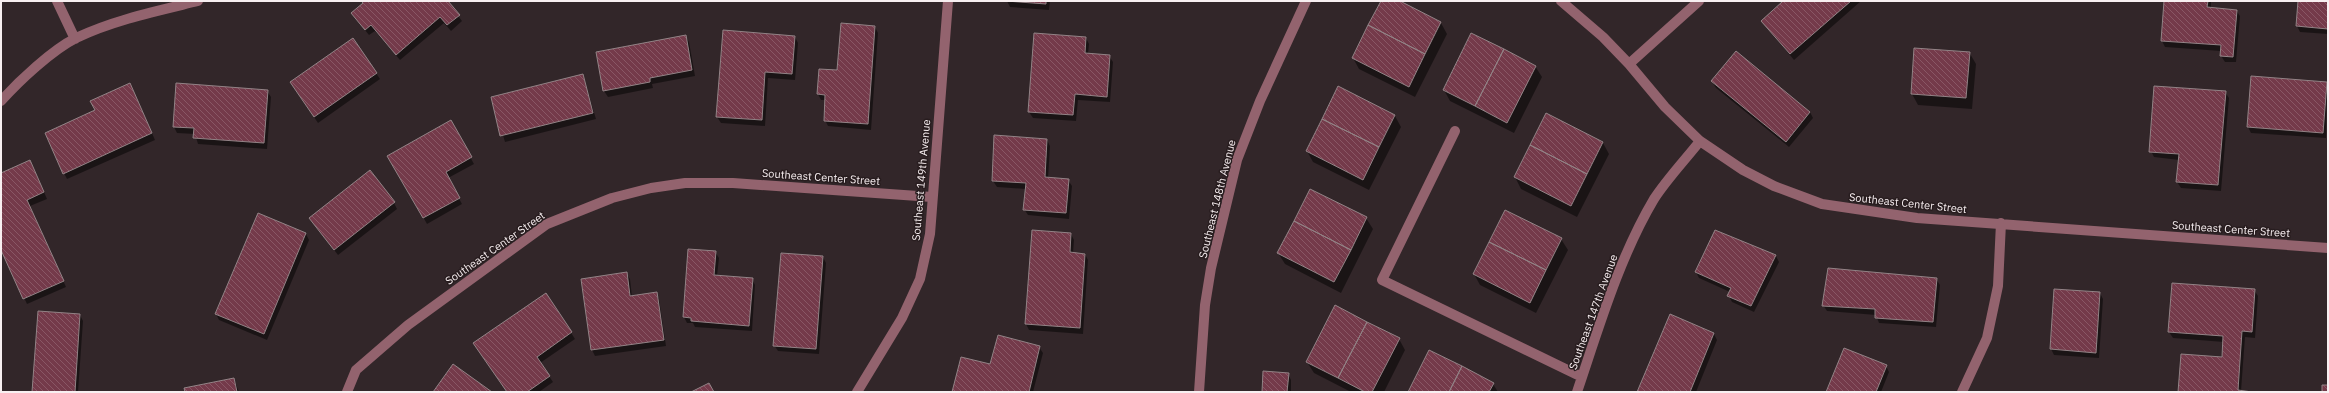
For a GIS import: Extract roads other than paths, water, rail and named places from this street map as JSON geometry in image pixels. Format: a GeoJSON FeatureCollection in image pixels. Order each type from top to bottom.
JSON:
{"type":"FeatureCollection","features":[{"type":"Feature","properties":{"kind":"street"},"geometry":{"type":"LineString","coordinates":[[56,1],[75,39]]}},
{"type":"Feature","properties":{"kind":"street"},"geometry":{"type":"LineString","coordinates":[[1,100],[46,60],[75,39],[139,15],[198,1]]}},
{"type":"Feature","properties":{"kind":"street","name":"Southeast 149th Avenue"},"geometry":{"type":"LineString","coordinates":[[857,392],[902,318],[920,279],[930,234],[948,1]]}},
{"type":"Feature","properties":{"kind":"street","name":"Southeast 148th Avenue"},"geometry":{"type":"LineString","coordinates":[[1199,392],[1206,297],[1237,160],[1260,101],[1306,1]]}},
{"type":"Feature","properties":{"kind":"street","name":"Southeast Center Street"},"geometry":{"type":"LineString","coordinates":[[1561,1],[1603,37],[1629,64],[1664,107],[1700,141],[1742,170],[1774,186],[1822,204],[1917,218],[2328,248]]}},
{"type":"Feature","properties":{"kind":"street"},"geometry":{"type":"LineString","coordinates":[[1629,64],[1699,1]]}},
{"type":"Feature","properties":{"kind":"street"},"geometry":{"type":"LineString","coordinates":[[1455,131],[1382,280],[1582,378]]}},
{"type":"Feature","properties":{"kind":"street","name":"Southeast 147th Avenue"},"geometry":{"type":"LineString","coordinates":[[1577,392],[1612,289],[1638,230],[1655,198],[1700,141]]}},
{"type":"Feature","properties":{"kind":"street","name":"Southeast Center Street"},"geometry":{"type":"LineString","coordinates":[[347,392],[356,370],[408,325],[547,224],[612,198],[651,188],[685,183],[725,183],[932,197]]}},
{"type":"Feature","properties":{"kind":"street"},"geometry":{"type":"LineString","coordinates":[[1962,392],[1986,338],[1998,286],[2001,223]]}}]}
